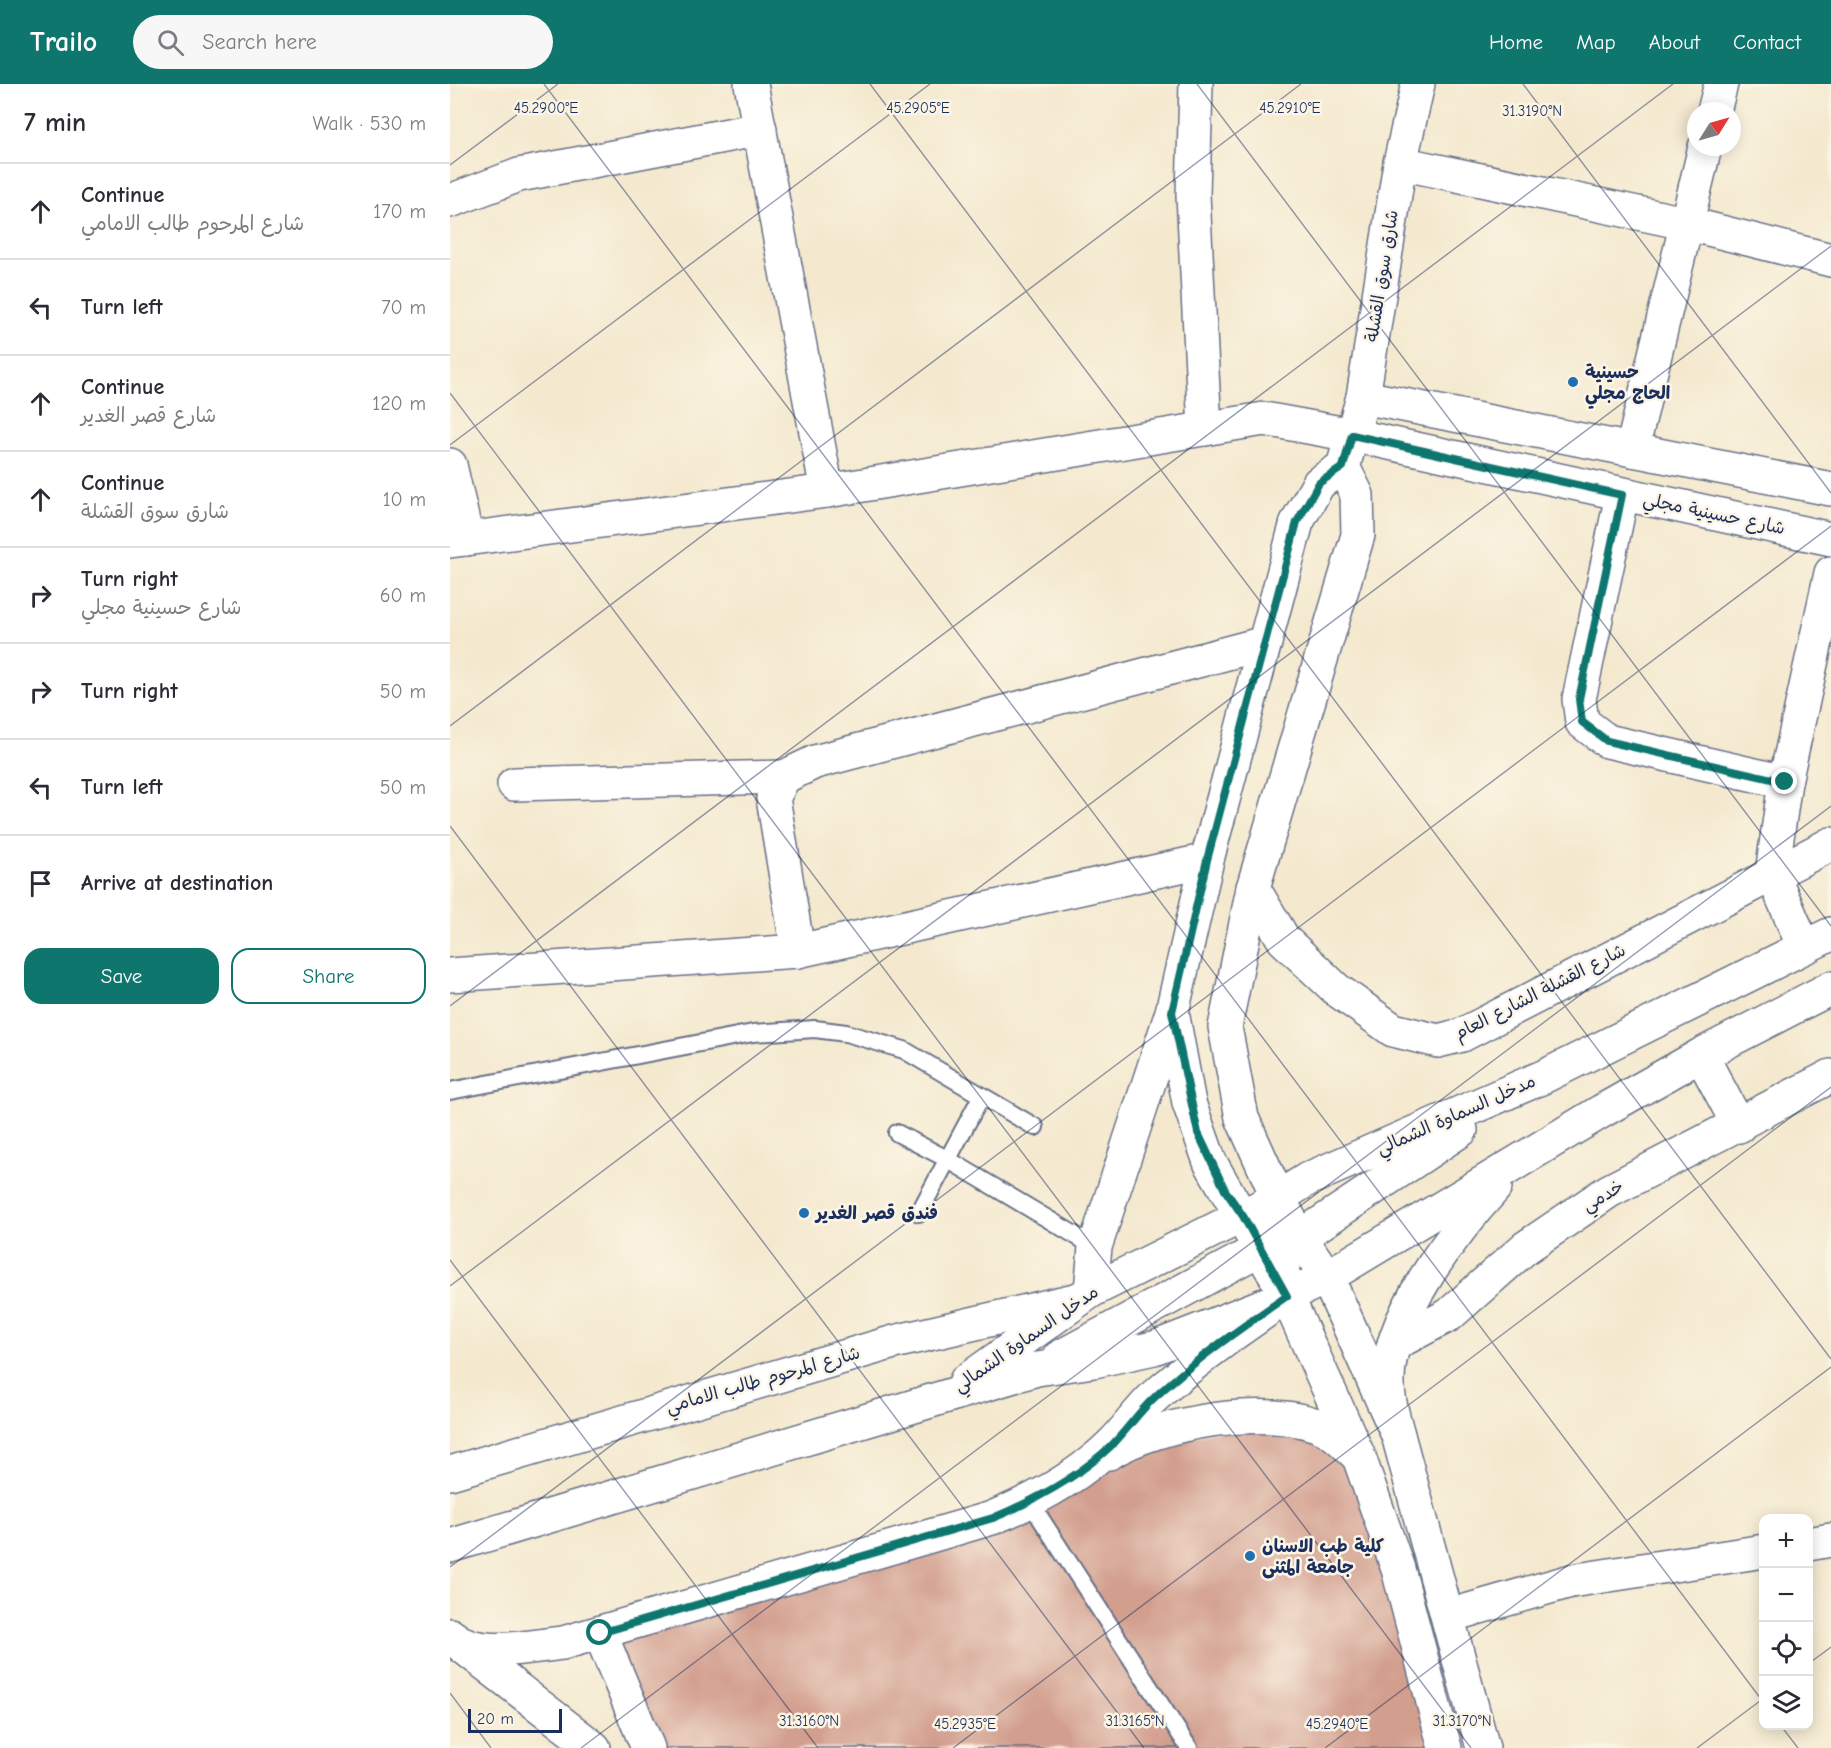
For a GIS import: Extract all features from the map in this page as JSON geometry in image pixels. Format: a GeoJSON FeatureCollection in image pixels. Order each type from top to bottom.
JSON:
{"type":"FeatureCollection","features":[{"type":"Feature","properties":{"kind":"main road"},"geometry":{"type":"LineString","coordinates":[[751,84],[828,491]]}},
{"type":"Feature","properties":{"kind":"main road"},"geometry":{"type":"LineString","coordinates":[[1196,84],[1194,195],[1205,429]]}},
{"type":"Feature","properties":{"kind":"main road","name":"شارق سوق القشلة"},"geometry":{"type":"LineString","coordinates":[[1343,467],[1364,397],[1400,163],[1418,84]]}},
{"type":"Feature","properties":{"kind":"main road"},"geometry":{"type":"LineString","coordinates":[[1716,102],[1721,84]]}},
{"type":"Feature","properties":{"kind":"main road"},"geometry":{"type":"LineString","coordinates":[[450,201],[519,175],[760,129]]}},
{"type":"Feature","properties":{"kind":"main road"},"geometry":{"type":"LineString","coordinates":[[1632,450],[1703,156]]}},
{"type":"Feature","properties":{"kind":"main road"},"geometry":{"type":"LineString","coordinates":[[1400,163],[1685,223],[1831,260]]}},
{"type":"Feature","properties":{"kind":"main road"},"geometry":{"type":"LineString","coordinates":[[1364,397],[1831,489]]}},
{"type":"Feature","properties":{"kind":"main road","name":"شارع حسينية مجلي"},"geometry":{"type":"LineString","coordinates":[[458,540],[828,491],[1264,420],[1292,422],[1831,539]]}},
{"type":"Feature","properties":{"kind":"main road"},"geometry":{"type":"LineString","coordinates":[[450,465],[458,540]]}},
{"type":"Feature","properties":{"kind":"main road"},"geometry":{"type":"LineString","coordinates":[[1085,1295],[1095,1247],[1172,1012],[1207,860],[1297,522],[1319,483],[1343,467],[1357,495],[1358,535],[1252,888],[1226,1027],[1242,1118],[1278,1198],[1300,1237],[1327,1277],[1398,1435]]}},
{"type":"Feature","properties":{"kind":"main road"},"geometry":{"type":"LineString","coordinates":[[1622,495],[1579,699],[1582,722],[1607,741],[1785,782]]}},
{"type":"Feature","properties":{"kind":"main road"},"geometry":{"type":"LineString","coordinates":[[1817,941],[1773,873],[1785,782],[1831,573]]}},
{"type":"Feature","properties":{"kind":"main road"},"geometry":{"type":"LineString","coordinates":[[514,784],[784,777],[815,762],[1265,643]]}},
{"type":"Feature","properties":{"kind":"main road"},"geometry":{"type":"LineString","coordinates":[[784,777],[773,798],[798,951]]}},
{"type":"Feature","properties":{"kind":"main road","name":"شارع القشلة الشارع العام"},"geometry":{"type":"LineString","coordinates":[[1252,888],[1284,940],[1337,990],[1393,1030],[1438,1041],[1462,1035],[1831,844]]}},
{"type":"Feature","properties":{"kind":"main road"},"geometry":{"type":"LineString","coordinates":[[450,975],[798,951],[1207,860]]}},
{"type":"Feature","properties":{"kind":"main road","name":"مدخل السماوة الشمالي"},"geometry":{"type":"LineString","coordinates":[[945,1396],[1085,1295],[1278,1198],[1308,1179],[1543,1077],[1817,941]]}},
{"type":"Feature","properties":{"kind":"main road","name":"مدخل السماوة الشمالي"},"geometry":{"type":"LineString","coordinates":[[945,1396],[1037,1369],[1094,1361],[1154,1348],[1287,1296],[1327,1277],[1602,1111],[1701,1055],[1831,988]]}},
{"type":"Feature","properties":{"kind":"main road"},"geometry":{"type":"LineString","coordinates":[[1172,1012],[1198,1133],[1210,1162],[1287,1296],[1359,1457],[1398,1569],[1444,1748]]}},
{"type":"Feature","properties":{"kind":"main road"},"geometry":{"type":"LineString","coordinates":[[1701,1055],[1739,1126]]}},
{"type":"Feature","properties":{"kind":"main road","name":"خدمي"},"geometry":{"type":"LineString","coordinates":[[1394,1344],[1449,1315],[1486,1280],[1566,1218],[1609,1191],[1739,1126],[1831,1076]]}},
{"type":"Feature","properties":{"kind":"main road"},"geometry":{"type":"LineString","coordinates":[[1287,1296],[1281,1269],[1290,1247],[1300,1237],[1543,1077]]}},
{"type":"Feature","properties":{"kind":"main road"},"geometry":{"type":"LineString","coordinates":[[1483,1748],[1398,1435],[1388,1385],[1394,1344],[1425,1276],[1458,1227],[1504,1177],[1602,1111]]}},
{"type":"Feature","properties":{"kind":"main road"},"geometry":{"type":"LineString","coordinates":[[1037,1369],[1260,1249],[1272,1239],[1281,1222],[1278,1198]]}},
{"type":"Feature","properties":{"kind":"main road","name":"شارع المرحوم طالب الامامي"},"geometry":{"type":"LineString","coordinates":[[450,1473],[894,1342],[1085,1295]]}},
{"type":"Feature","properties":{"kind":"main road"},"geometry":{"type":"LineString","coordinates":[[1077,1473],[1113,1444],[1154,1397],[1220,1343],[1287,1296]]}},
{"type":"Feature","properties":{"kind":"main road"},"geometry":{"type":"LineString","coordinates":[[450,1546],[945,1396]]}},
{"type":"Feature","properties":{"kind":"main road"},"geometry":{"type":"LineString","coordinates":[[454,1639],[492,1650],[563,1643],[993,1518],[1030,1502],[1119,1447],[1162,1431],[1220,1420],[1298,1419],[1325,1428],[1359,1457]]}},
{"type":"Feature","properties":{"kind":"main road"},"geometry":{"type":"LineString","coordinates":[[1813,1543],[1831,1540]]}},
{"type":"Feature","properties":{"kind":"main road"},"geometry":{"type":"LineString","coordinates":[[1448,1616],[1571,1581],[1759,1552]]}},
{"type":"Feature","properties":{"kind":"main road"},"geometry":{"type":"LineString","coordinates":[[600,1633],[648,1748]]}},
{"type":"Feature","properties":{"kind":"main road"},"geometry":{"type":"LineString","coordinates":[[454,1639],[594,1748]]}},
{"type":"Feature","properties":{"kind":"lane"},"geometry":{"type":"LineString","coordinates":[[450,1091],[753,1033],[815,1029],[846,1032],[904,1050],[1035,1127]]}},
{"type":"Feature","properties":{"kind":"lane"},"geometry":{"type":"LineString","coordinates":[[919,1213],[981,1097]]}},
{"type":"Feature","properties":{"kind":"lane"},"geometry":{"type":"LineString","coordinates":[[897,1133],[1095,1247]]}},
{"type":"Feature","properties":{"kind":"lane"},"geometry":{"type":"LineString","coordinates":[[1030,1502],[1189,1748]]}},
{"type":"Feature","properties":{"kind":"building","name":"كلية طب الاسنان جامعة المثنى"},"geometry":{"type":"Polygon","coordinates":[[[1246,1425],[1347,1448],[1438,1748],[656,1748],[609,1636],[997,1523],[1116,1451],[1246,1425]]]}},
{"type":"Feature","properties":{"kind":"place","name":"حسينية الحاج مجلي"},"geometry":{"type":"Point","coordinates":[1573,382]}},
{"type":"Feature","properties":{"kind":"place","name":"فندق قصر الغدير"},"geometry":{"type":"Point","coordinates":[804,1213]}},
{"type":"Feature","properties":{"kind":"place","name":"كلية طب الاسنان جامعة المثنى"},"geometry":{"type":"Point","coordinates":[1250,1556]}},
{"type":"Feature","properties":{"kind":"route"},"geometry":{"type":"LineString","coordinates":[[600,1633],[993,1518],[1030,1502],[1077,1473],[1113,1444],[1154,1397],[1220,1343],[1287,1296],[1243,1216],[1225,1190],[1198,1133],[1189,1103],[1172,1012],[1207,860],[1297,522],[1307,499],[1319,483],[1343,467],[1352,435],[1622,495],[1579,699],[1582,722],[1607,741],[1785,782]]}}]}
